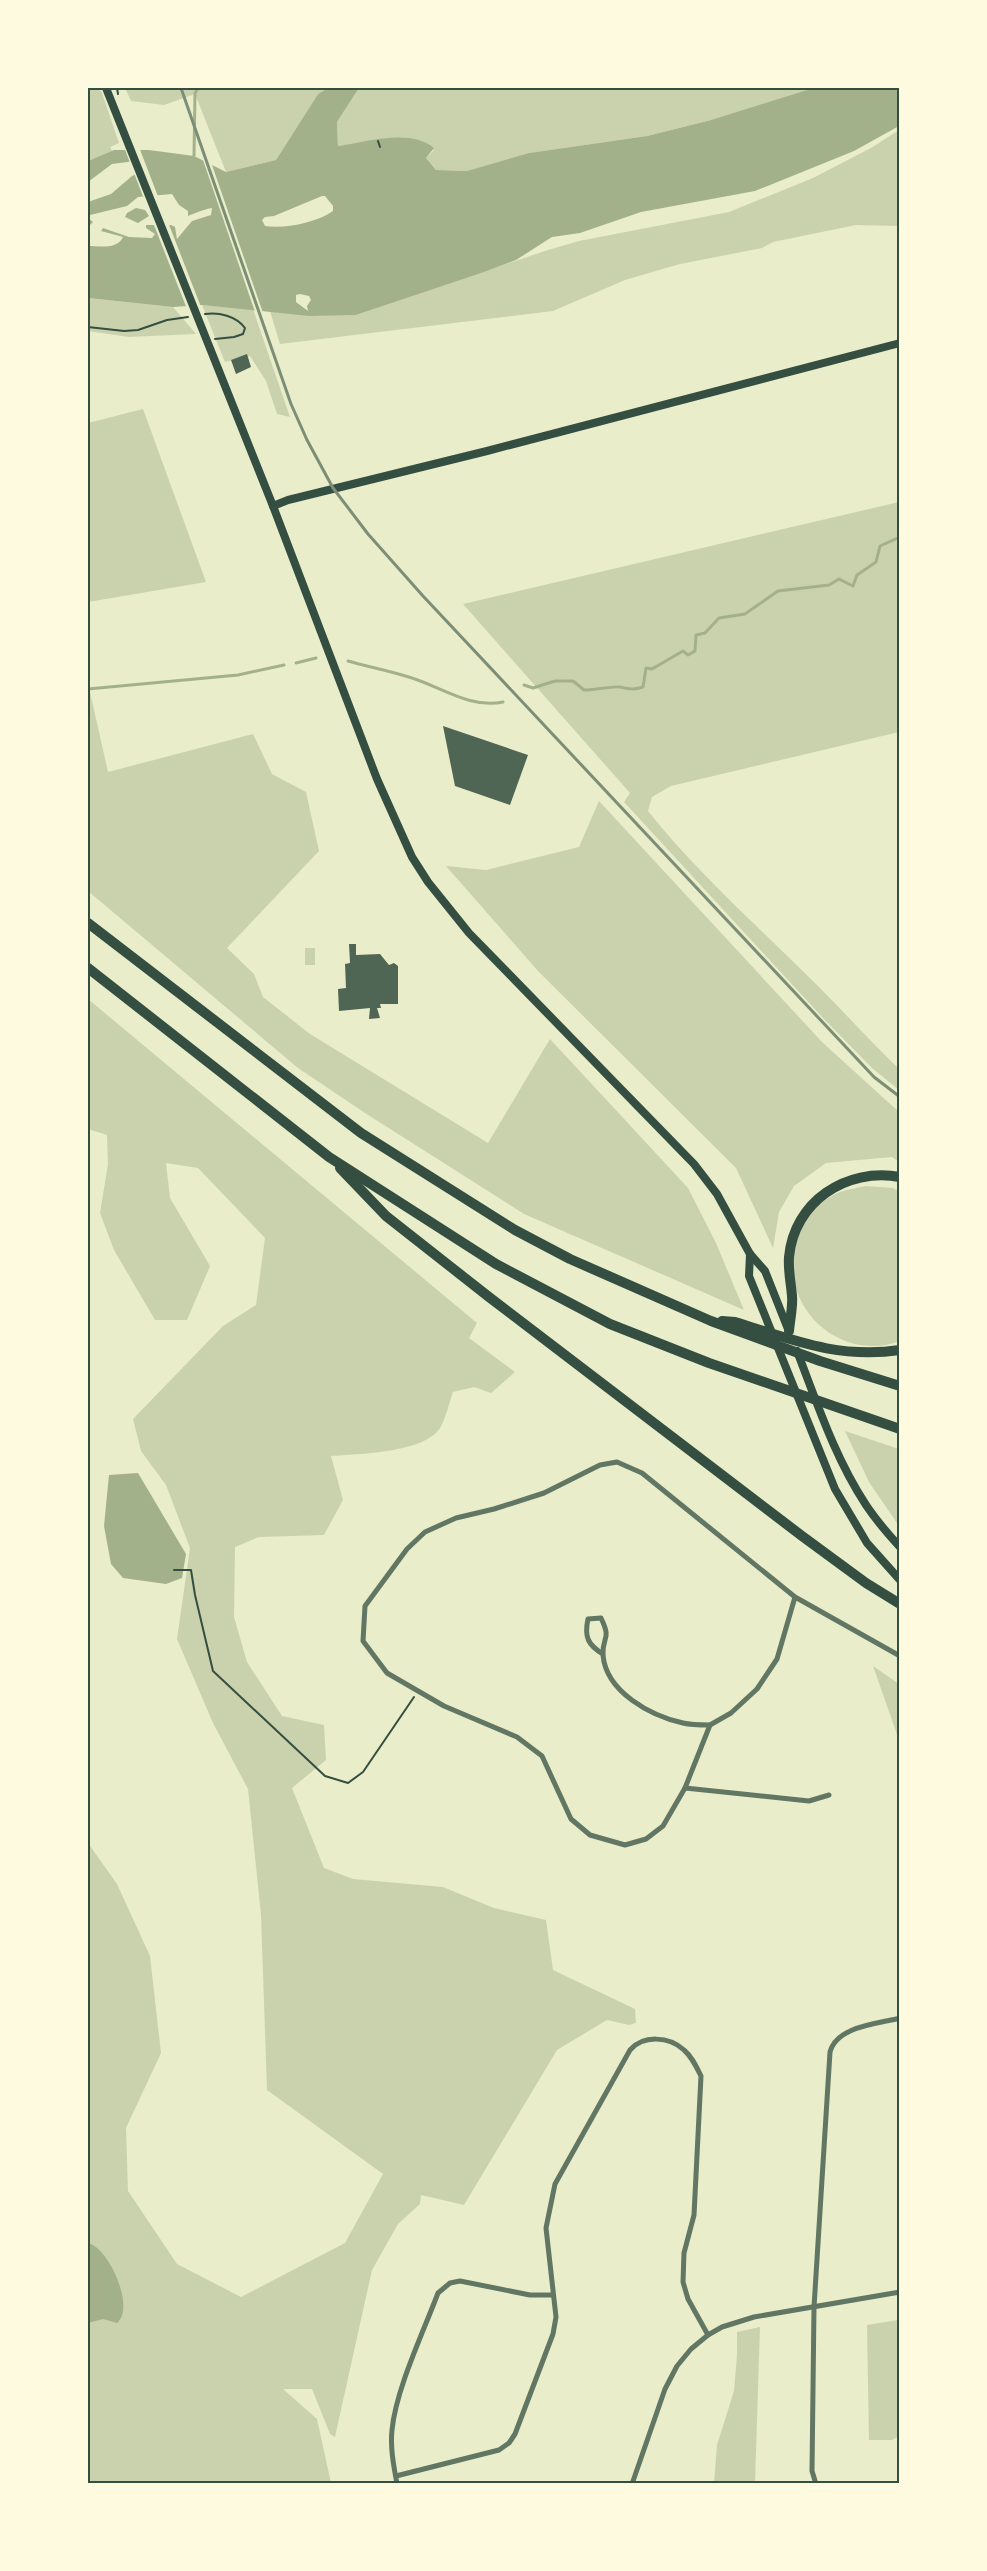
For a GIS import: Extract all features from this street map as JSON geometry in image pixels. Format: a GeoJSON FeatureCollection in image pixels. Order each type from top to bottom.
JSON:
{"type":"FeatureCollection","features":[{"type":"Feature","properties":{"kind":"highway"},"geometry":{"type":"LineString","coordinates":[[88,923],[361,1133],[515,1230],[570,1259],[711,1321],[820,1361],[900,1386]]}},
{"type":"Feature","properties":{"kind":"highway"},"geometry":{"type":"LineString","coordinates":[[88,968],[329,1157],[496,1264],[610,1324],[709,1363],[900,1428]]}},
{"type":"Feature","properties":{"kind":"highway"},"geometry":{"type":"LineString","coordinates":[[329,1157],[386,1216],[802,1536],[866,1583],[900,1604]]}},
{"type":"Feature","properties":{"kind":"highway"},"geometry":{"type":"LineString","coordinates":[[789,1331],[792,1298],[789,1256],[799,1222],[807,1209],[830,1189],[856,1178],[874,1175],[900,1177]]}},
{"type":"Feature","properties":{"kind":"highway"},"geometry":{"type":"LineString","coordinates":[[711,1321],[736,1322],[838,1352],[880,1353],[900,1350]]}},
{"type":"Feature","properties":{"kind":"main road"},"geometry":{"type":"LineString","coordinates":[[106,88],[273,506],[394,819],[412,857],[428,882],[470,933],[694,1164],[717,1194],[750,1254],[765,1270],[832,1440],[849,1477],[866,1506],[900,1547]]}},
{"type":"Feature","properties":{"kind":"main road"},"geometry":{"type":"LineString","coordinates":[[273,506],[324,490],[487,451],[900,342]]}},
{"type":"Feature","properties":{"kind":"main road"},"geometry":{"type":"LineString","coordinates":[[750,1254],[749,1276],[835,1490],[867,1543],[900,1580]]}},
{"type":"Feature","properties":{"kind":"street"},"geometry":{"type":"LineString","coordinates":[[710,1725],[685,1788],[663,1826],[646,1839],[625,1845],[590,1834],[571,1819],[542,1756],[517,1737],[444,1706],[387,1673],[363,1642],[365,1606],[407,1549],[425,1532],[456,1518],[494,1510],[544,1493],[600,1464],[617,1462],[642,1474],[795,1597],[900,1656]]}},
{"type":"Feature","properties":{"kind":"street"},"geometry":{"type":"LineString","coordinates":[[603,1654],[590,1646],[585,1632],[588,1619],[601,1618],[608,1632],[603,1654],[610,1678],[630,1698],[653,1714],[684,1724],[710,1725],[731,1713],[757,1689],[777,1659],[795,1597]]}},
{"type":"Feature","properties":{"kind":"street"},"geometry":{"type":"LineString","coordinates":[[685,1788],[809,1801],[829,1795]]}},
{"type":"Feature","properties":{"kind":"street"},"geometry":{"type":"LineString","coordinates":[[816,2484],[812,2471],[814,2307],[830,2049],[837,2038],[846,2032],[900,2018]]}},
{"type":"Feature","properties":{"kind":"street"},"geometry":{"type":"LineString","coordinates":[[396,2476],[499,2450],[509,2443],[515,2434],[552,2334],[556,2316],[546,2228],[549,2206],[558,2178],[630,2050],[635,2044],[648,2039],[672,2043],[685,2050],[695,2062],[701,2076],[694,2215],[684,2253],[683,2282],[688,2299],[708,2335]]}},
{"type":"Feature","properties":{"kind":"street"},"geometry":{"type":"LineString","coordinates":[[398,2484],[392,2431],[397,2404],[438,2292],[444,2287],[460,2281],[530,2295],[553,2295]]}},
{"type":"Feature","properties":{"kind":"street"},"geometry":{"type":"LineString","coordinates":[[632,2484],[665,2389],[677,2366],[691,2349],[708,2335],[738,2321],[900,2292]]}},
{"type":"Feature","properties":{"kind":"path"},"geometry":{"type":"LineString","coordinates":[[378,141],[380,147]]}},
{"type":"Feature","properties":{"kind":"path"},"geometry":{"type":"LineString","coordinates":[[201,315],[214,313],[226,316],[240,322],[245,328],[243,334],[239,336],[215,339]]}},
{"type":"Feature","properties":{"kind":"path"},"geometry":{"type":"LineString","coordinates":[[88,327],[124,331],[138,330],[167,320],[192,317]]}},
{"type":"Feature","properties":{"kind":"path"},"geometry":{"type":"LineString","coordinates":[[174,1570],[192,1570],[213,1671],[325,1776],[348,1783],[364,1772],[419,1691]]}},
{"type":"Feature","properties":{"kind":"shaded area"},"geometry":{"type":"Polygon","coordinates":[[[88,88],[99,88],[102,93],[119,143],[110,147],[112,151],[88,161],[88,88]]]}},
{"type":"Feature","properties":{"kind":"shaded area"},"geometry":{"type":"Polygon","coordinates":[[[125,88],[328,88],[318,94],[276,160],[226,172],[195,94],[164,105],[131,101],[125,88]]]}},
{"type":"Feature","properties":{"kind":"shaded area"},"geometry":{"type":"Polygon","coordinates":[[[328,88],[359,88],[337,122],[338,146],[388,138],[413,139],[424,142],[434,148],[426,158],[436,170],[467,171],[529,153],[647,136],[711,120],[813,88],[899,88],[899,126],[854,151],[755,191],[641,212],[580,233],[552,237],[516,260],[356,315],[309,316],[202,305],[173,307],[88,298],[88,246],[112,246],[117,244],[123,237],[101,231],[103,228],[129,237],[152,238],[155,234],[146,228],[146,225],[171,225],[175,227],[177,239],[192,221],[211,215],[212,208],[188,216],[188,211],[179,205],[172,194],[138,197],[127,206],[90,215],[88,218],[88,202],[111,194],[132,176],[146,169],[143,160],[112,164],[88,182],[88,161],[114,150],[149,150],[194,156],[226,172],[276,160],[318,94],[328,88]],[[325,196],[274,216],[265,217],[262,220],[265,226],[281,227],[318,219],[333,211],[333,206],[325,196]],[[296,295],[296,302],[308,311],[307,306],[311,300],[309,296],[296,295]]]}},
{"type":"Feature","properties":{"kind":"shaded area"},"geometry":{"type":"Polygon","coordinates":[[[359,88],[813,88],[711,120],[647,136],[529,153],[468,171],[436,170],[426,158],[434,150],[395,139],[338,146],[337,122],[359,88]]]}},
{"type":"Feature","properties":{"kind":"shaded area"},"geometry":{"type":"Polygon","coordinates":[[[899,130],[899,226],[856,225],[773,242],[762,248],[680,264],[625,280],[553,311],[280,344],[270,311],[356,315],[579,241],[729,212],[813,178],[871,148],[899,130]]]}},
{"type":"Feature","properties":{"kind":"shaded area"},"geometry":{"type":"Polygon","coordinates":[[[136,208],[145,210],[149,216],[138,223],[125,217],[127,213],[136,208]]]}},
{"type":"Feature","properties":{"kind":"shaded area"},"geometry":{"type":"Polygon","coordinates":[[[88,218],[93,222],[88,227],[88,218]]]}},
{"type":"Feature","properties":{"kind":"shaded area"},"geometry":{"type":"Polygon","coordinates":[[[88,298],[173,307],[196,334],[129,337],[88,331],[88,298]]]}},
{"type":"Feature","properties":{"kind":"shaded area"},"geometry":{"type":"Polygon","coordinates":[[[202,305],[253,309],[290,417],[277,414],[266,381],[250,356],[225,362],[202,305]]]}},
{"type":"Feature","properties":{"kind":"shaded area"},"geometry":{"type":"Polygon","coordinates":[[[143,409],[206,582],[88,602],[88,423],[143,409]]]}},
{"type":"Feature","properties":{"kind":"shaded area"},"geometry":{"type":"Polygon","coordinates":[[[899,502],[899,732],[671,786],[652,797],[648,811],[730,901],[817,985],[899,1069],[899,1090],[872,1068],[824,1019],[624,802],[630,793],[463,604],[899,502]]]}},
{"type":"Feature","properties":{"kind":"shaded area"},"geometry":{"type":"Polygon","coordinates":[[[88,683],[108,772],[253,734],[272,774],[306,792],[319,851],[227,948],[254,974],[263,997],[310,1034],[488,1143],[550,1039],[688,1188],[716,1243],[744,1310],[524,1214],[365,1113],[298,1068],[88,891],[88,683]]]}},
{"type":"Feature","properties":{"kind":"shaded area"},"geometry":{"type":"Polygon","coordinates":[[[599,801],[822,1042],[899,1112],[899,1162],[892,1157],[826,1163],[794,1186],[779,1212],[773,1248],[736,1168],[538,971],[446,866],[486,870],[579,847],[599,801]]]}},
{"type":"Feature","properties":{"kind":"shaded area"},"geometry":{"type":"Polygon","coordinates":[[[305,948],[315,948],[315,965],[305,965],[305,948]]]}},
{"type":"Feature","properties":{"kind":"shaded area"},"geometry":{"type":"Polygon","coordinates":[[[88,999],[477,1323],[469,1338],[515,1372],[491,1393],[474,1387],[453,1392],[440,1428],[432,1436],[420,1443],[389,1451],[331,1456],[343,1500],[324,1535],[259,1537],[235,1547],[234,1617],[247,1662],[282,1716],[324,1725],[326,1760],[292,1788],[324,1868],[353,1879],[443,1887],[494,1908],[546,1920],[553,1970],[635,2009],[636,2023],[629,2025],[607,2020],[557,2050],[464,2205],[421,2195],[420,2204],[398,2224],[372,2270],[335,2437],[330,2434],[312,2389],[283,2389],[317,2419],[331,2483],[88,2483],[88,1843],[117,1884],[150,1956],[161,2053],[126,2128],[128,2191],[177,2264],[241,2297],[345,2243],[383,2174],[267,2090],[261,1915],[248,1789],[213,1723],[177,1639],[190,1548],[166,1485],[141,1451],[133,1419],[223,1326],[256,1305],[265,1238],[198,1168],[166,1163],[170,1198],[210,1266],[187,1320],[155,1320],[114,1250],[100,1213],[108,1164],[107,1135],[88,1129],[88,999]]]}},
{"type":"Feature","properties":{"kind":"shaded area"},"geometry":{"type":"Polygon","coordinates":[[[866,1186],[893,1188],[899,1191],[899,1341],[872,1346],[855,1344],[830,1333],[811,1317],[799,1296],[793,1272],[794,1249],[802,1226],[817,1207],[840,1192],[866,1186]]]}},
{"type":"Feature","properties":{"kind":"shaded area"},"geometry":{"type":"Polygon","coordinates":[[[845,1431],[899,1449],[899,1526],[869,1482],[845,1431]]]}},
{"type":"Feature","properties":{"kind":"shaded area"},"geometry":{"type":"Polygon","coordinates":[[[138,1473],[186,1554],[182,1578],[166,1584],[123,1578],[111,1564],[104,1526],[109,1475],[138,1473]]]}},
{"type":"Feature","properties":{"kind":"shaded area"},"geometry":{"type":"Polygon","coordinates":[[[873,1666],[899,1684],[899,1740],[873,1666]]]}},
{"type":"Feature","properties":{"kind":"shaded area"},"geometry":{"type":"Polygon","coordinates":[[[88,2243],[96,2247],[104,2255],[117,2278],[123,2304],[122,2315],[117,2323],[103,2319],[88,2323],[88,2243]]]}},
{"type":"Feature","properties":{"kind":"shaded area"},"geometry":{"type":"Polygon","coordinates":[[[898,2320],[899,2436],[892,2440],[869,2440],[867,2325],[898,2320]]]}},
{"type":"Feature","properties":{"kind":"shaded area"},"geometry":{"type":"Polygon","coordinates":[[[760,2327],[755,2483],[714,2483],[717,2445],[734,2391],[737,2332],[760,2327]]]}},
{"type":"Feature","properties":{"kind":"pier"},"geometry":{"type":"Polygon","coordinates":[[[124,147],[139,147],[159,199],[144,199],[134,173],[143,168],[141,163],[130,163],[124,147]]]}},
{"type":"Feature","properties":{"kind":"pier"},"geometry":{"type":"Polygon","coordinates":[[[202,157],[211,162],[263,313],[255,312],[202,157]]]}},
{"type":"Feature","properties":{"kind":"pier"},"geometry":{"type":"Polygon","coordinates":[[[152,220],[168,222],[201,307],[187,309],[152,220]]]}},
{"type":"Feature","properties":{"kind":"building"},"geometry":{"type":"Polygon","coordinates":[[[247,354],[251,367],[236,374],[231,360],[247,354]]]}},
{"type":"Feature","properties":{"kind":"building"},"geometry":{"type":"Polygon","coordinates":[[[443,726],[528,755],[510,805],[455,786],[443,726]]]}},
{"type":"Feature","properties":{"kind":"building"},"geometry":{"type":"Polygon","coordinates":[[[349,944],[356,944],[356,955],[380,954],[389,965],[394,963],[398,966],[398,1004],[380,1004],[381,1008],[377,1008],[380,1018],[369,1019],[370,1008],[339,1011],[338,989],[346,988],[345,964],[350,963],[349,944]]]}},
{"type":"Feature","properties":{"kind":"waterway"},"geometry":{"type":"LineString","coordinates":[[194,156],[195,93],[198,88]]}},
{"type":"Feature","properties":{"kind":"waterway"},"geometry":{"type":"LineString","coordinates":[[524,685],[533,688],[555,681],[573,681],[584,690],[613,687],[637,689],[643,687],[646,668],[652,669],[683,651],[688,655],[695,651],[696,635],[705,633],[719,618],[745,614],[778,591],[829,585],[839,579],[853,586],[857,575],[876,562],[880,546],[900,537]]}},
{"type":"Feature","properties":{"kind":"waterway"},"geometry":{"type":"LineString","coordinates":[[296,663],[316,658]]}},
{"type":"Feature","properties":{"kind":"waterway"},"geometry":{"type":"LineString","coordinates":[[348,661],[412,678],[468,700],[491,703],[503,702]]}},
{"type":"Feature","properties":{"kind":"waterway"},"geometry":{"type":"LineString","coordinates":[[88,689],[238,675],[284,665]]}},
{"type":"Feature","properties":{"kind":"railway"},"geometry":{"type":"LineString","coordinates":[[181,88],[291,404],[307,440],[333,488],[368,534],[423,596],[874,1077],[900,1097]]}}]}
